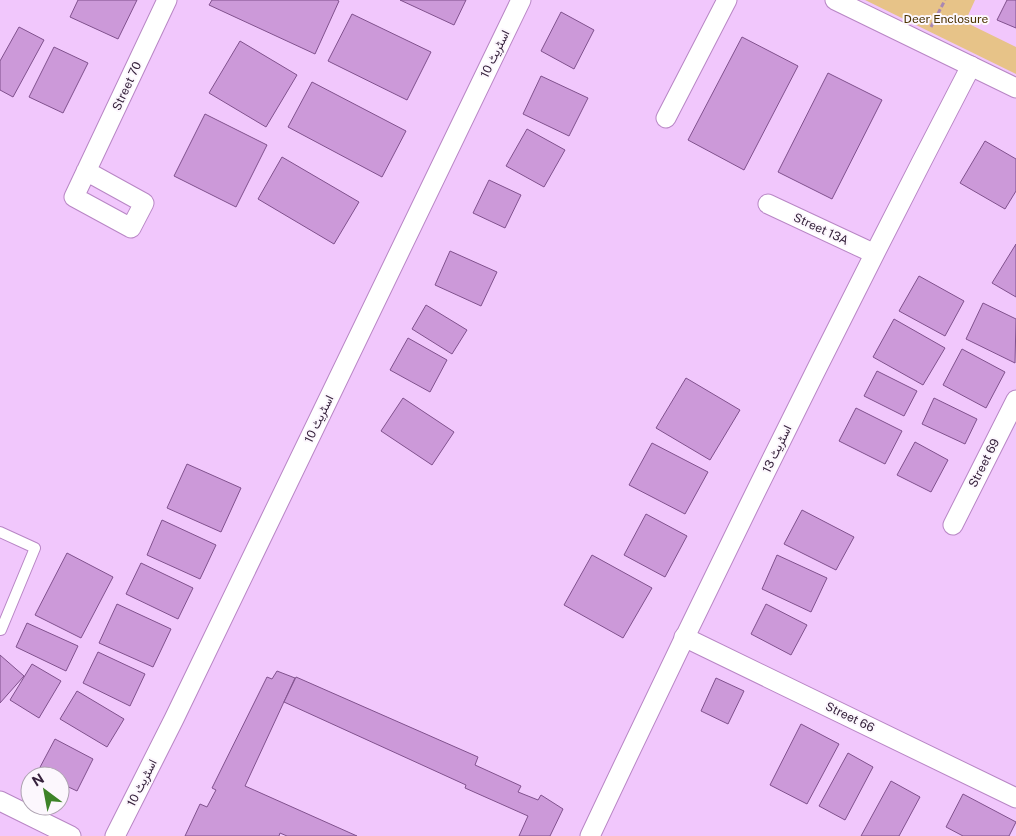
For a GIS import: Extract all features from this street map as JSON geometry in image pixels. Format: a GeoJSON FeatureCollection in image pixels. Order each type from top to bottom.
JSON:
{"type":"FeatureCollection","features":[{"type":"Feature","properties":{"kind":"street","name":"Street 70"},"geometry":{"type":"LineString","coordinates":[[86,171],[167,0]]}},
{"type":"Feature","properties":{"kind":"street","name":"اسٹریٹ 10"},"geometry":{"type":"LineString","coordinates":[[115,836],[174,719],[521,0]]}},
{"type":"Feature","properties":{"kind":"street"},"geometry":{"type":"LineString","coordinates":[[666,118],[727,0]]}},
{"type":"Feature","properties":{"kind":"street"},"geometry":{"type":"LineString","coordinates":[[835,0],[1016,88]]}},
{"type":"Feature","properties":{"kind":"street","name":"اسٹریٹ 13"},"geometry":{"type":"LineString","coordinates":[[590,836],[684,637],[873,253],[971,66]]}},
{"type":"Feature","properties":{"kind":"street","name":"Street 13A"},"geometry":{"type":"LineString","coordinates":[[768,204],[873,253]]}},
{"type":"Feature","properties":{"kind":"street","name":"Street 69"},"geometry":{"type":"LineString","coordinates":[[953,525],[1016,400]]}},
{"type":"Feature","properties":{"kind":"street","name":"Street 66"},"geometry":{"type":"LineString","coordinates":[[684,637],[1016,798]]}},
{"type":"Feature","properties":{"kind":"street"},"geometry":{"type":"LineString","coordinates":[[0,801],[71,836]]}},
{"type":"Feature","properties":{"kind":"lane"},"geometry":{"type":"LineString","coordinates":[[0,532],[35,548],[2,630],[0,629]]}},
{"type":"Feature","properties":{"kind":"path"},"geometry":{"type":"LineString","coordinates":[[922,43],[945,0]]}},
{"type":"Feature","properties":{"kind":"green space","name":"Deer Enclosure"},"geometry":{"type":"Polygon","coordinates":[[[865,0],[975,0],[965,22],[1016,47],[1016,74],[865,0]]]}},
{"type":"Feature","properties":{"kind":"building"},"geometry":{"type":"Polygon","coordinates":[[[78,0],[137,0],[118,39],[70,17],[78,0]]]}},
{"type":"Feature","properties":{"kind":"building"},"geometry":{"type":"Polygon","coordinates":[[[212,0],[339,1],[315,54],[209,5],[212,0]]]}},
{"type":"Feature","properties":{"kind":"building"},"geometry":{"type":"Polygon","coordinates":[[[400,0],[466,0],[454,25],[400,0]]]}},
{"type":"Feature","properties":{"kind":"building"},"geometry":{"type":"Polygon","coordinates":[[[1007,0],[1016,0],[1016,28],[997,20],[1007,0]]]}},
{"type":"Feature","properties":{"kind":"building"},"geometry":{"type":"Polygon","coordinates":[[[561,12],[594,30],[574,69],[541,51],[561,12]]]}},
{"type":"Feature","properties":{"kind":"building"},"geometry":{"type":"Polygon","coordinates":[[[352,14],[431,52],[407,100],[328,61],[352,14]]]}},
{"type":"Feature","properties":{"kind":"building"},"geometry":{"type":"Polygon","coordinates":[[[19,27],[44,40],[13,97],[0,90],[0,61],[19,27]]]}},
{"type":"Feature","properties":{"kind":"building"},"geometry":{"type":"Polygon","coordinates":[[[742,37],[798,66],[744,170],[688,140],[742,37]]]}},
{"type":"Feature","properties":{"kind":"building"},"geometry":{"type":"Polygon","coordinates":[[[240,41],[297,75],[266,127],[209,93],[240,41]]]}},
{"type":"Feature","properties":{"kind":"building"},"geometry":{"type":"Polygon","coordinates":[[[54,47],[88,63],[63,113],[29,97],[54,47]]]}},
{"type":"Feature","properties":{"kind":"building"},"geometry":{"type":"Polygon","coordinates":[[[828,73],[882,100],[832,199],[778,172],[828,73]]]}},
{"type":"Feature","properties":{"kind":"building"},"geometry":{"type":"Polygon","coordinates":[[[541,76],[588,98],[569,136],[523,114],[541,76]]]}},
{"type":"Feature","properties":{"kind":"building"},"geometry":{"type":"Polygon","coordinates":[[[312,82],[406,131],[382,177],[288,127],[312,82]]]}},
{"type":"Feature","properties":{"kind":"building"},"geometry":{"type":"Polygon","coordinates":[[[205,114],[267,145],[236,207],[174,176],[205,114]]]}},
{"type":"Feature","properties":{"kind":"building"},"geometry":{"type":"Polygon","coordinates":[[[527,129],[565,150],[544,187],[506,166],[527,129]]]}},
{"type":"Feature","properties":{"kind":"building"},"geometry":{"type":"Polygon","coordinates":[[[985,141],[1016,159],[1016,191],[1005,209],[960,183],[985,141]]]}},
{"type":"Feature","properties":{"kind":"building"},"geometry":{"type":"Polygon","coordinates":[[[282,157],[359,202],[334,244],[258,199],[282,157]]]}},
{"type":"Feature","properties":{"kind":"building"},"geometry":{"type":"Polygon","coordinates":[[[489,180],[521,195],[505,228],[473,213],[489,180]]]}},
{"type":"Feature","properties":{"kind":"building"},"geometry":{"type":"Polygon","coordinates":[[[1016,244],[1016,297],[992,283],[1016,244]]]}},
{"type":"Feature","properties":{"kind":"building"},"geometry":{"type":"Polygon","coordinates":[[[450,251],[497,272],[481,306],[435,285],[450,251]]]}},
{"type":"Feature","properties":{"kind":"building"},"geometry":{"type":"Polygon","coordinates":[[[919,276],[964,301],[945,336],[899,311],[919,276]]]}},
{"type":"Feature","properties":{"kind":"building"},"geometry":{"type":"Polygon","coordinates":[[[983,303],[1016,319],[1015,363],[966,339],[983,303]]]}},
{"type":"Feature","properties":{"kind":"building"},"geometry":{"type":"Polygon","coordinates":[[[426,305],[467,330],[452,354],[412,329],[426,305]]]}},
{"type":"Feature","properties":{"kind":"building"},"geometry":{"type":"Polygon","coordinates":[[[894,319],[945,348],[923,385],[873,357],[894,319]]]}},
{"type":"Feature","properties":{"kind":"building"},"geometry":{"type":"Polygon","coordinates":[[[408,338],[447,360],[430,392],[390,370],[408,338]]]}},
{"type":"Feature","properties":{"kind":"building"},"geometry":{"type":"Polygon","coordinates":[[[962,349],[1005,372],[986,408],[943,385],[962,349]]]}},
{"type":"Feature","properties":{"kind":"building"},"geometry":{"type":"Polygon","coordinates":[[[877,371],[917,391],[904,416],[864,396],[877,371]]]}},
{"type":"Feature","properties":{"kind":"building"},"geometry":{"type":"Polygon","coordinates":[[[686,378],[740,410],[710,460],[656,428],[686,378]]]}},
{"type":"Feature","properties":{"kind":"building"},"geometry":{"type":"Polygon","coordinates":[[[403,398],[454,432],[432,465],[381,431],[403,398]]]}},
{"type":"Feature","properties":{"kind":"building"},"geometry":{"type":"Polygon","coordinates":[[[934,398],[977,419],[965,444],[922,424],[934,398]]]}},
{"type":"Feature","properties":{"kind":"building"},"geometry":{"type":"Polygon","coordinates":[[[856,408],[902,431],[885,464],[839,441],[856,408]]]}},
{"type":"Feature","properties":{"kind":"building"},"geometry":{"type":"Polygon","coordinates":[[[915,442],[948,460],[931,492],[897,475],[915,442]]]}},
{"type":"Feature","properties":{"kind":"building"},"geometry":{"type":"Polygon","coordinates":[[[652,443],[708,472],[685,514],[629,485],[652,443]]]}},
{"type":"Feature","properties":{"kind":"building"},"geometry":{"type":"Polygon","coordinates":[[[187,464],[241,488],[221,532],[167,508],[187,464]]]}},
{"type":"Feature","properties":{"kind":"building"},"geometry":{"type":"Polygon","coordinates":[[[802,510],[854,537],[836,570],[784,544],[802,510]]]}},
{"type":"Feature","properties":{"kind":"building"},"geometry":{"type":"Polygon","coordinates":[[[646,514],[687,536],[665,577],[624,555],[646,514]]]}},
{"type":"Feature","properties":{"kind":"building"},"geometry":{"type":"Polygon","coordinates":[[[162,520],[216,545],[200,579],[147,555],[162,520]]]}},
{"type":"Feature","properties":{"kind":"building"},"geometry":{"type":"Polygon","coordinates":[[[67,553],[113,577],[81,638],[35,615],[67,553]]]}},
{"type":"Feature","properties":{"kind":"building"},"geometry":{"type":"Polygon","coordinates":[[[592,555],[652,588],[623,638],[564,605],[592,555]]]}},
{"type":"Feature","properties":{"kind":"building"},"geometry":{"type":"Polygon","coordinates":[[[777,555],[827,578],[811,612],[762,589],[777,555]]]}},
{"type":"Feature","properties":{"kind":"building"},"geometry":{"type":"Polygon","coordinates":[[[141,563],[193,588],[178,619],[126,594],[141,563]]]}},
{"type":"Feature","properties":{"kind":"building"},"geometry":{"type":"Polygon","coordinates":[[[117,604],[171,629],[153,667],[99,643],[117,604]]]}},
{"type":"Feature","properties":{"kind":"building"},"geometry":{"type":"Polygon","coordinates":[[[766,604],[807,625],[791,655],[751,634],[766,604]]]}},
{"type":"Feature","properties":{"kind":"building"},"geometry":{"type":"Polygon","coordinates":[[[27,623],[78,646],[66,671],[16,647],[27,623]]]}},
{"type":"Feature","properties":{"kind":"building"},"geometry":{"type":"Polygon","coordinates":[[[98,652],[145,674],[130,706],[83,683],[98,652]]]}},
{"type":"Feature","properties":{"kind":"building"},"geometry":{"type":"Polygon","coordinates":[[[0,655],[24,676],[0,703],[0,655]]]}},
{"type":"Feature","properties":{"kind":"building"},"geometry":{"type":"Polygon","coordinates":[[[32,664],[61,681],[39,718],[10,700],[32,664]]]}},
{"type":"Feature","properties":{"kind":"building"},"geometry":{"type":"Polygon","coordinates":[[[277,671],[295,678],[245,786],[357,836],[287,836],[280,833],[279,836],[185,836],[200,804],[207,807],[216,790],[212,788],[267,677],[272,679],[277,671]]]}},
{"type":"Feature","properties":{"kind":"building"},"geometry":{"type":"Polygon","coordinates":[[[296,677],[478,757],[475,765],[521,786],[518,792],[538,800],[541,795],[563,809],[550,836],[519,836],[528,816],[465,788],[466,785],[284,702],[296,677]]]}},
{"type":"Feature","properties":{"kind":"building"},"geometry":{"type":"Polygon","coordinates":[[[716,678],[744,691],[728,724],[701,711],[716,678]]]}},
{"type":"Feature","properties":{"kind":"building"},"geometry":{"type":"Polygon","coordinates":[[[77,691],[124,719],[107,747],[60,719],[77,691]]]}},
{"type":"Feature","properties":{"kind":"building"},"geometry":{"type":"Polygon","coordinates":[[[801,724],[839,744],[807,804],[770,785],[801,724]]]}},
{"type":"Feature","properties":{"kind":"building"},"geometry":{"type":"Polygon","coordinates":[[[55,739],[93,759],[77,791],[70,788],[70,766],[41,766],[55,739]]]}},
{"type":"Feature","properties":{"kind":"building"},"geometry":{"type":"Polygon","coordinates":[[[848,753],[873,767],[845,820],[819,806],[848,753]]]}},
{"type":"Feature","properties":{"kind":"building"},"geometry":{"type":"Polygon","coordinates":[[[891,781],[920,797],[899,836],[861,836],[891,781]]]}},
{"type":"Feature","properties":{"kind":"building"},"geometry":{"type":"Polygon","coordinates":[[[963,794],[1016,822],[1009,836],[963,836],[946,827],[963,794]]]}}]}
